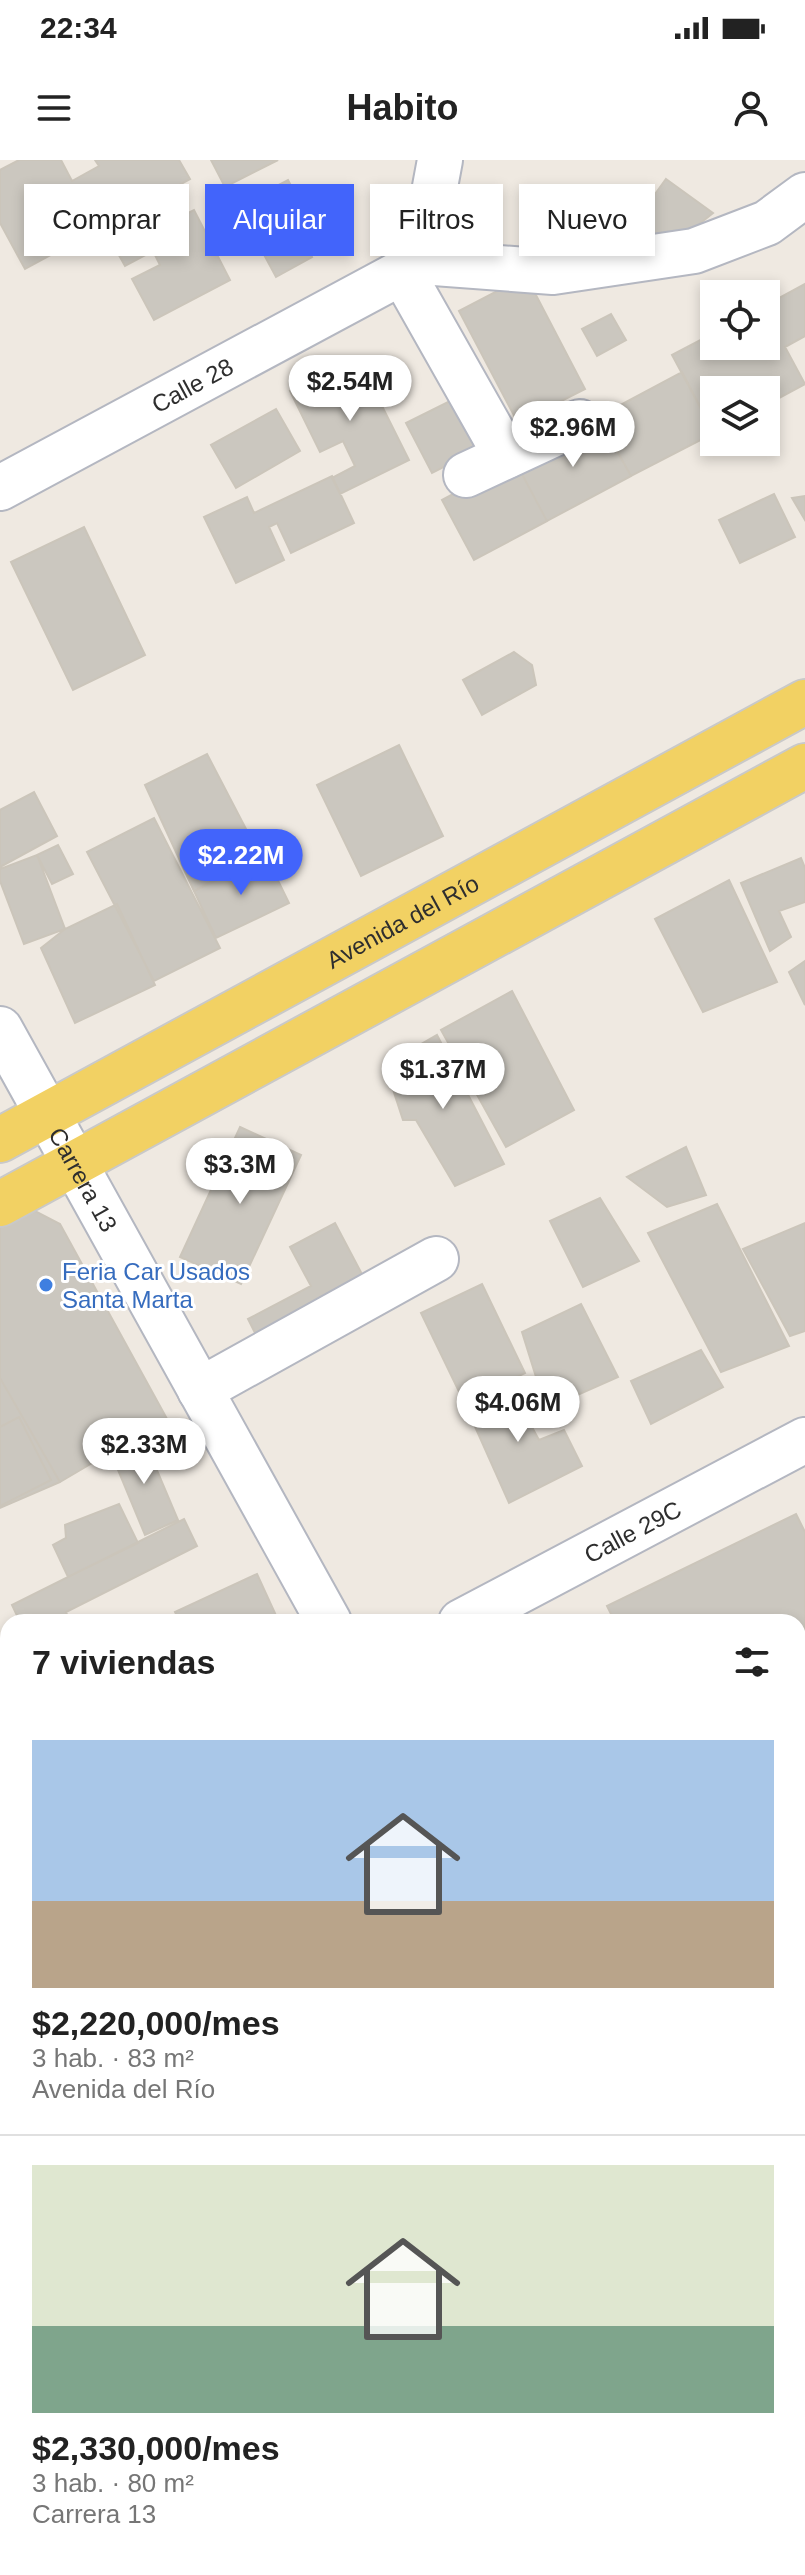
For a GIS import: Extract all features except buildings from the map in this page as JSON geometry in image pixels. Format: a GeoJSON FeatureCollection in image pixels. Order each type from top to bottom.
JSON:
{"type":"FeatureCollection","features":[{"type":"Feature","properties":{"kind":"main road","name":"Avenida del Río"},"geometry":{"type":"LineString","coordinates":[[0,1140],[805,702]]}},
{"type":"Feature","properties":{"kind":"main road"},"geometry":{"type":"LineString","coordinates":[[0,1204],[805,766]]}},
{"type":"Feature","properties":{"kind":"street"},"geometry":{"type":"LineString","coordinates":[[440,160],[412,267],[506,456]]}},
{"type":"Feature","properties":{"kind":"street"},"geometry":{"type":"LineString","coordinates":[[412,267],[553,272],[694,251],[767,223],[805,195]]}},
{"type":"Feature","properties":{"kind":"street","name":"Calle 28"},"geometry":{"type":"LineString","coordinates":[[0,488],[412,267]]}},
{"type":"Feature","properties":{"kind":"street"},"geometry":{"type":"LineString","coordinates":[[466,475],[580,422]]}},
{"type":"Feature","properties":{"kind":"street","name":"Carrera 13"},"geometry":{"type":"LineString","coordinates":[[0,1029],[325,1614]]}},
{"type":"Feature","properties":{"kind":"street"},"geometry":{"type":"LineString","coordinates":[[200,1390],[436,1259]]}},
{"type":"Feature","properties":{"kind":"street","name":"Calle 29C"},"geometry":{"type":"LineString","coordinates":[[476,1614],[805,1440]]}},
{"type":"Feature","properties":{"kind":"place","name":"Feria Car Usados Santa Marta"},"geometry":{"type":"Point","coordinates":[46,1285]}}]}
